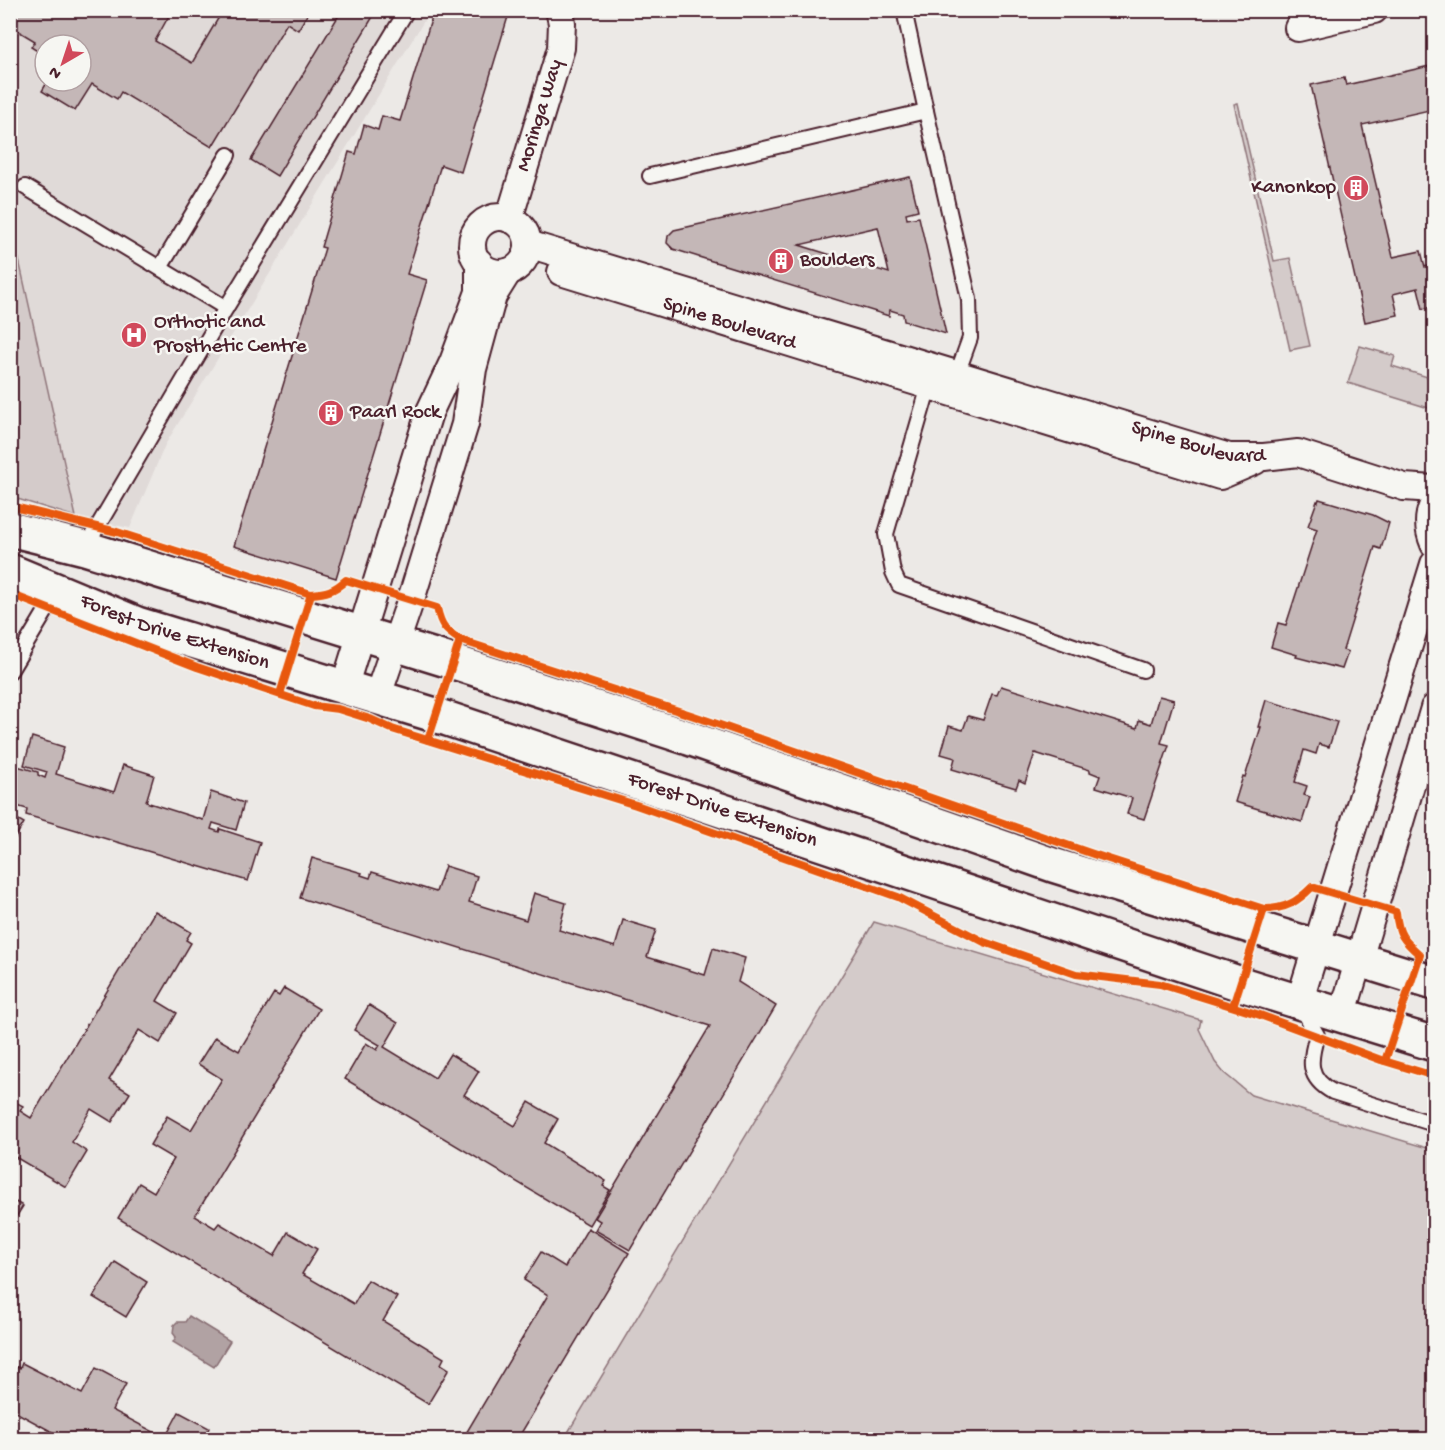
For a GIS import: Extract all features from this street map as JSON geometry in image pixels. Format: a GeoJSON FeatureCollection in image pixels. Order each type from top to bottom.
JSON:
{"type":"FeatureCollection","features":[{"type":"Feature","properties":{"kind":"street","name":"Moringa Way"},"geometry":{"type":"LineString","coordinates":[[509,219],[561,48],[562,23],[559,10]]}},
{"type":"Feature","properties":{"kind":"street"},"geometry":{"type":"LineString","coordinates":[[1298,28],[1374,10]]}},
{"type":"Feature","properties":{"kind":"street"},"geometry":{"type":"LineString","coordinates":[[344,688],[429,413],[453,362],[479,292],[478,262],[473,240],[480,226],[494,218],[509,219],[521,225],[527,237],[520,259],[493,296],[473,369],[465,424],[377,699]]}},
{"type":"Feature","properties":{"kind":"street"},"geometry":{"type":"LineString","coordinates":[[478,262],[492,272],[520,259]]}},
{"type":"Feature","properties":{"kind":"street","name":"Spine Boulevard"},"geometry":{"type":"LineString","coordinates":[[520,259],[957,374],[1230,457],[1264,457]]}},
{"type":"Feature","properties":{"kind":"street","name":"Spine Boulevard"},"geometry":{"type":"LineString","coordinates":[[520,259],[1220,476],[1264,457]]}},
{"type":"Feature","properties":{"kind":"street"},"geometry":{"type":"LineString","coordinates":[[1264,457],[1298,453],[1404,487],[1434,489]]}},
{"type":"Feature","properties":{"kind":"street"},"geometry":{"type":"LineString","coordinates":[[1404,487],[1432,511],[1429,530],[1434,544]]}},
{"type":"Feature","properties":{"kind":"street"},"geometry":{"type":"LineString","coordinates":[[10,529],[85,548],[396,644],[689,738],[1053,865],[1434,983]]}},
{"type":"Feature","properties":{"kind":"street"},"geometry":{"type":"LineString","coordinates":[[1299,1003],[1434,564]]}},
{"type":"Feature","properties":{"kind":"street","name":"Forest Drive Extension"},"geometry":{"type":"LineString","coordinates":[[10,571],[136,624],[448,719],[1299,1003],[1434,1044]]}},
{"type":"Feature","properties":{"kind":"street"},"geometry":{"type":"LineString","coordinates":[[1342,1016],[1433,718]]}},
{"type":"Feature","properties":{"kind":"lane"},"geometry":{"type":"LineString","coordinates":[[85,548],[226,308],[407,10]]}},
{"type":"Feature","properties":{"kind":"lane"},"geometry":{"type":"LineString","coordinates":[[904,10],[969,299],[970,338],[957,374],[929,386],[886,534],[894,572],[899,585],[1143,670]]}},
{"type":"Feature","properties":{"kind":"lane"},"geometry":{"type":"LineString","coordinates":[[650,176],[926,111]]}},
{"type":"Feature","properties":{"kind":"lane"},"geometry":{"type":"LineString","coordinates":[[160,268],[228,155]]}},
{"type":"Feature","properties":{"kind":"lane"},"geometry":{"type":"LineString","coordinates":[[25,187],[226,308]]}},
{"type":"Feature","properties":{"kind":"lane"},"geometry":{"type":"LineString","coordinates":[[10,671],[58,591]]}},
{"type":"Feature","properties":{"kind":"lane"},"geometry":{"type":"LineString","coordinates":[[1299,1003],[1317,1035]]}},
{"type":"Feature","properties":{"kind":"lane"},"geometry":{"type":"LineString","coordinates":[[1342,1016],[1317,1035],[1311,1066],[1318,1082],[1333,1092],[1434,1124]]}},
{"type":"Feature","properties":{"kind":"shaded area","name":"Orthotic and Prosthetic Centre"},"geometry":{"type":"Polygon","coordinates":[[[10,11],[430,11],[165,445],[130,528],[76,517],[11,224],[10,11]]]}},
{"type":"Feature","properties":{"kind":"shaded area"},"geometry":{"type":"Polygon","coordinates":[[[1238,103],[1274,261],[1290,258],[1310,346],[1290,350],[1234,104],[1238,103]]]}},
{"type":"Feature","properties":{"kind":"shaded area"},"geometry":{"type":"Polygon","coordinates":[[[11,224],[76,517],[11,497],[11,224]]]}},
{"type":"Feature","properties":{"kind":"shaded area"},"geometry":{"type":"Polygon","coordinates":[[[1360,346],[1395,356],[1392,366],[1434,379],[1432,409],[1348,383],[1360,346]]]}},
{"type":"Feature","properties":{"kind":"shaded area"},"geometry":{"type":"Polygon","coordinates":[[[874,922],[1201,1020],[1199,1029],[1215,1062],[1224,1073],[1251,1095],[1434,1150],[1434,1439],[564,1439],[874,922]]]}},
{"type":"Feature","properties":{"kind":"shaded area"},"geometry":{"type":"Polygon","coordinates":[[[189,1316],[230,1341],[214,1367],[173,1342],[176,1337],[173,1333],[174,1325],[177,1322],[185,1322],[189,1316]]]}},
{"type":"Feature","properties":{"kind":"building"},"geometry":{"type":"Polygon","coordinates":[[[10,10],[168,10],[171,12],[155,41],[192,63],[223,10],[310,10],[298,30],[287,23],[212,147],[121,92],[117,99],[93,85],[93,33],[33,33],[33,40],[10,26],[10,10]]]}},
{"type":"Feature","properties":{"kind":"building"},"geometry":{"type":"Polygon","coordinates":[[[342,10],[377,10],[277,176],[251,160],[342,10]]]}},
{"type":"Feature","properties":{"kind":"building","name":"Paarl Rock"},"geometry":{"type":"Polygon","coordinates":[[[434,10],[451,10],[465,15],[466,10],[510,10],[461,172],[441,165],[407,274],[427,280],[336,578],[234,546],[325,248],[321,247],[349,152],[356,154],[364,125],[378,130],[382,116],[400,121],[434,10]]]}},
{"type":"Feature","properties":{"kind":"building","name":"Kanonkop"},"geometry":{"type":"Polygon","coordinates":[[[1434,65],[1434,109],[1362,125],[1393,257],[1421,251],[1425,267],[1434,264],[1434,306],[1423,309],[1418,288],[1393,294],[1398,315],[1365,322],[1311,85],[1344,78],[1346,85],[1434,65]]]}},
{"type":"Feature","properties":{"kind":"building"},"geometry":{"type":"Polygon","coordinates":[[[45,93],[86,93],[75,111],[45,93]]]}},
{"type":"Feature","properties":{"kind":"building","name":"Boulders"},"geometry":{"type":"Polygon","coordinates":[[[910,177],[918,210],[906,213],[907,219],[919,217],[946,334],[904,321],[903,314],[890,310],[889,316],[673,249],[667,243],[668,236],[674,230],[910,177]],[[878,227],[799,245],[889,273],[878,227]]]}},
{"type":"Feature","properties":{"kind":"building"},"geometry":{"type":"Polygon","coordinates":[[[1319,499],[1373,515],[1389,523],[1381,549],[1375,547],[1343,650],[1348,652],[1342,669],[1296,657],[1297,655],[1271,647],[1278,623],[1286,625],[1317,529],[1308,526],[1319,499]]]}},
{"type":"Feature","properties":{"kind":"building"},"geometry":{"type":"Polygon","coordinates":[[[1001,686],[1137,728],[1139,720],[1151,724],[1159,696],[1174,700],[1161,743],[1169,745],[1144,819],[1127,814],[1132,798],[1096,787],[1100,776],[1090,770],[1035,753],[1025,783],[1019,780],[1016,788],[952,769],[955,758],[941,754],[949,726],[963,730],[968,716],[983,720],[992,694],[997,695],[1001,686]]]}},
{"type":"Feature","properties":{"kind":"building"},"geometry":{"type":"Polygon","coordinates":[[[1266,700],[1337,722],[1329,747],[1319,744],[1316,754],[1304,750],[1295,782],[1307,786],[1304,795],[1310,797],[1302,822],[1235,802],[1261,727],[1258,727],[1266,700]]]}},
{"type":"Feature","properties":{"kind":"building"},"geometry":{"type":"Polygon","coordinates":[[[32,737],[64,747],[56,774],[114,792],[123,765],[154,775],[146,802],[203,820],[211,792],[244,803],[236,830],[213,823],[211,829],[219,832],[220,829],[260,842],[248,881],[26,815],[27,809],[10,804],[10,764],[38,772],[38,775],[45,778],[47,772],[24,765],[32,737]]]}},
{"type":"Feature","properties":{"kind":"building"},"geometry":{"type":"Polygon","coordinates":[[[10,815],[24,823],[10,846],[10,815]]]}},
{"type":"Feature","properties":{"kind":"building"},"geometry":{"type":"Polygon","coordinates":[[[312,858],[362,873],[361,875],[370,878],[372,872],[436,892],[445,866],[477,876],[469,902],[526,920],[534,893],[566,903],[559,930],[615,947],[623,920],[656,930],[647,957],[705,975],[713,948],[745,958],[738,982],[776,1006],[630,1250],[595,1230],[600,1221],[595,1218],[710,1026],[300,898],[312,858]]]}},
{"type":"Feature","properties":{"kind":"building"},"geometry":{"type":"Polygon","coordinates":[[[155,911],[191,932],[186,940],[191,943],[157,1001],[177,1013],[160,1043],[139,1030],[109,1080],[130,1093],[112,1122],[91,1109],[72,1142],[87,1152],[66,1187],[10,1154],[10,1099],[23,1106],[20,1111],[31,1118],[155,911]]]}},
{"type":"Feature","properties":{"kind":"building"},"geometry":{"type":"Polygon","coordinates":[[[284,988],[319,1009],[195,1216],[215,1228],[219,1223],[274,1256],[288,1232],[317,1249],[302,1274],[354,1304],[368,1280],[397,1297],[383,1321],[444,1358],[441,1364],[449,1369],[428,1404],[118,1218],[139,1183],[154,1192],[174,1159],[150,1145],[167,1116],[191,1130],[222,1079],[198,1064],[215,1037],[239,1051],[274,993],[279,996],[284,988]]]}},
{"type":"Feature","properties":{"kind":"building"},"geometry":{"type":"Polygon","coordinates":[[[369,1005],[398,1023],[384,1047],[435,1078],[450,1054],[479,1071],[464,1095],[515,1126],[529,1102],[558,1119],[544,1143],[606,1181],[603,1186],[610,1190],[589,1225],[345,1079],[366,1043],[377,1050],[380,1045],[354,1030],[369,1005]]]}},
{"type":"Feature","properties":{"kind":"building"},"geometry":{"type":"Polygon","coordinates":[[[10,1199],[23,1206],[10,1227],[10,1199]]]}},
{"type":"Feature","properties":{"kind":"building"},"geometry":{"type":"Polygon","coordinates":[[[588,1228],[629,1253],[517,1440],[462,1440],[548,1295],[524,1280],[541,1252],[565,1267],[588,1228]]]}},
{"type":"Feature","properties":{"kind":"building"},"geometry":{"type":"Polygon","coordinates":[[[115,1262],[147,1282],[126,1317],[93,1297],[115,1262]]]}},
{"type":"Feature","properties":{"kind":"building"},"geometry":{"type":"Polygon","coordinates":[[[22,1363],[82,1394],[96,1368],[126,1384],[112,1410],[165,1438],[179,1412],[209,1428],[203,1440],[67,1440],[10,1409],[10,1365],[20,1368],[22,1363]]]}},
{"type":"Feature","properties":{"kind":"cycle path"},"geometry":{"type":"LineString","coordinates":[[10,506],[117,532],[311,594],[330,591],[346,580],[437,608],[444,627],[460,640],[694,716],[1093,854],[1264,909],[1291,904],[1312,887],[1396,912],[1402,936],[1420,955],[1385,1061]]}},
{"type":"Feature","properties":{"kind":"cycle path"},"geometry":{"type":"LineString","coordinates":[[10,594],[197,667],[314,706],[338,709],[370,719],[392,729],[636,805],[898,897],[984,942],[1076,974],[1160,984],[1260,1015],[1381,1060],[1434,1076]]}},
{"type":"Feature","properties":{"kind":"cycle path"},"geometry":{"type":"LineString","coordinates":[[280,694],[311,594]]}},
{"type":"Feature","properties":{"kind":"cycle path"},"geometry":{"type":"LineString","coordinates":[[428,740],[460,640]]}},
{"type":"Feature","properties":{"kind":"cycle path"},"geometry":{"type":"LineString","coordinates":[[1233,1006],[1264,909]]}},
{"type":"Feature","properties":{"kind":"place","name":"Kanonkop"},"geometry":{"type":"Point","coordinates":[1356,188]}},
{"type":"Feature","properties":{"kind":"place","name":"Boulders"},"geometry":{"type":"Point","coordinates":[781,261]}},
{"type":"Feature","properties":{"kind":"place","name":"Orthotic and Prosthetic Centre"},"geometry":{"type":"Point","coordinates":[134,335]}},
{"type":"Feature","properties":{"kind":"place","name":"Paarl Rock"},"geometry":{"type":"Point","coordinates":[331,413]}}]}
